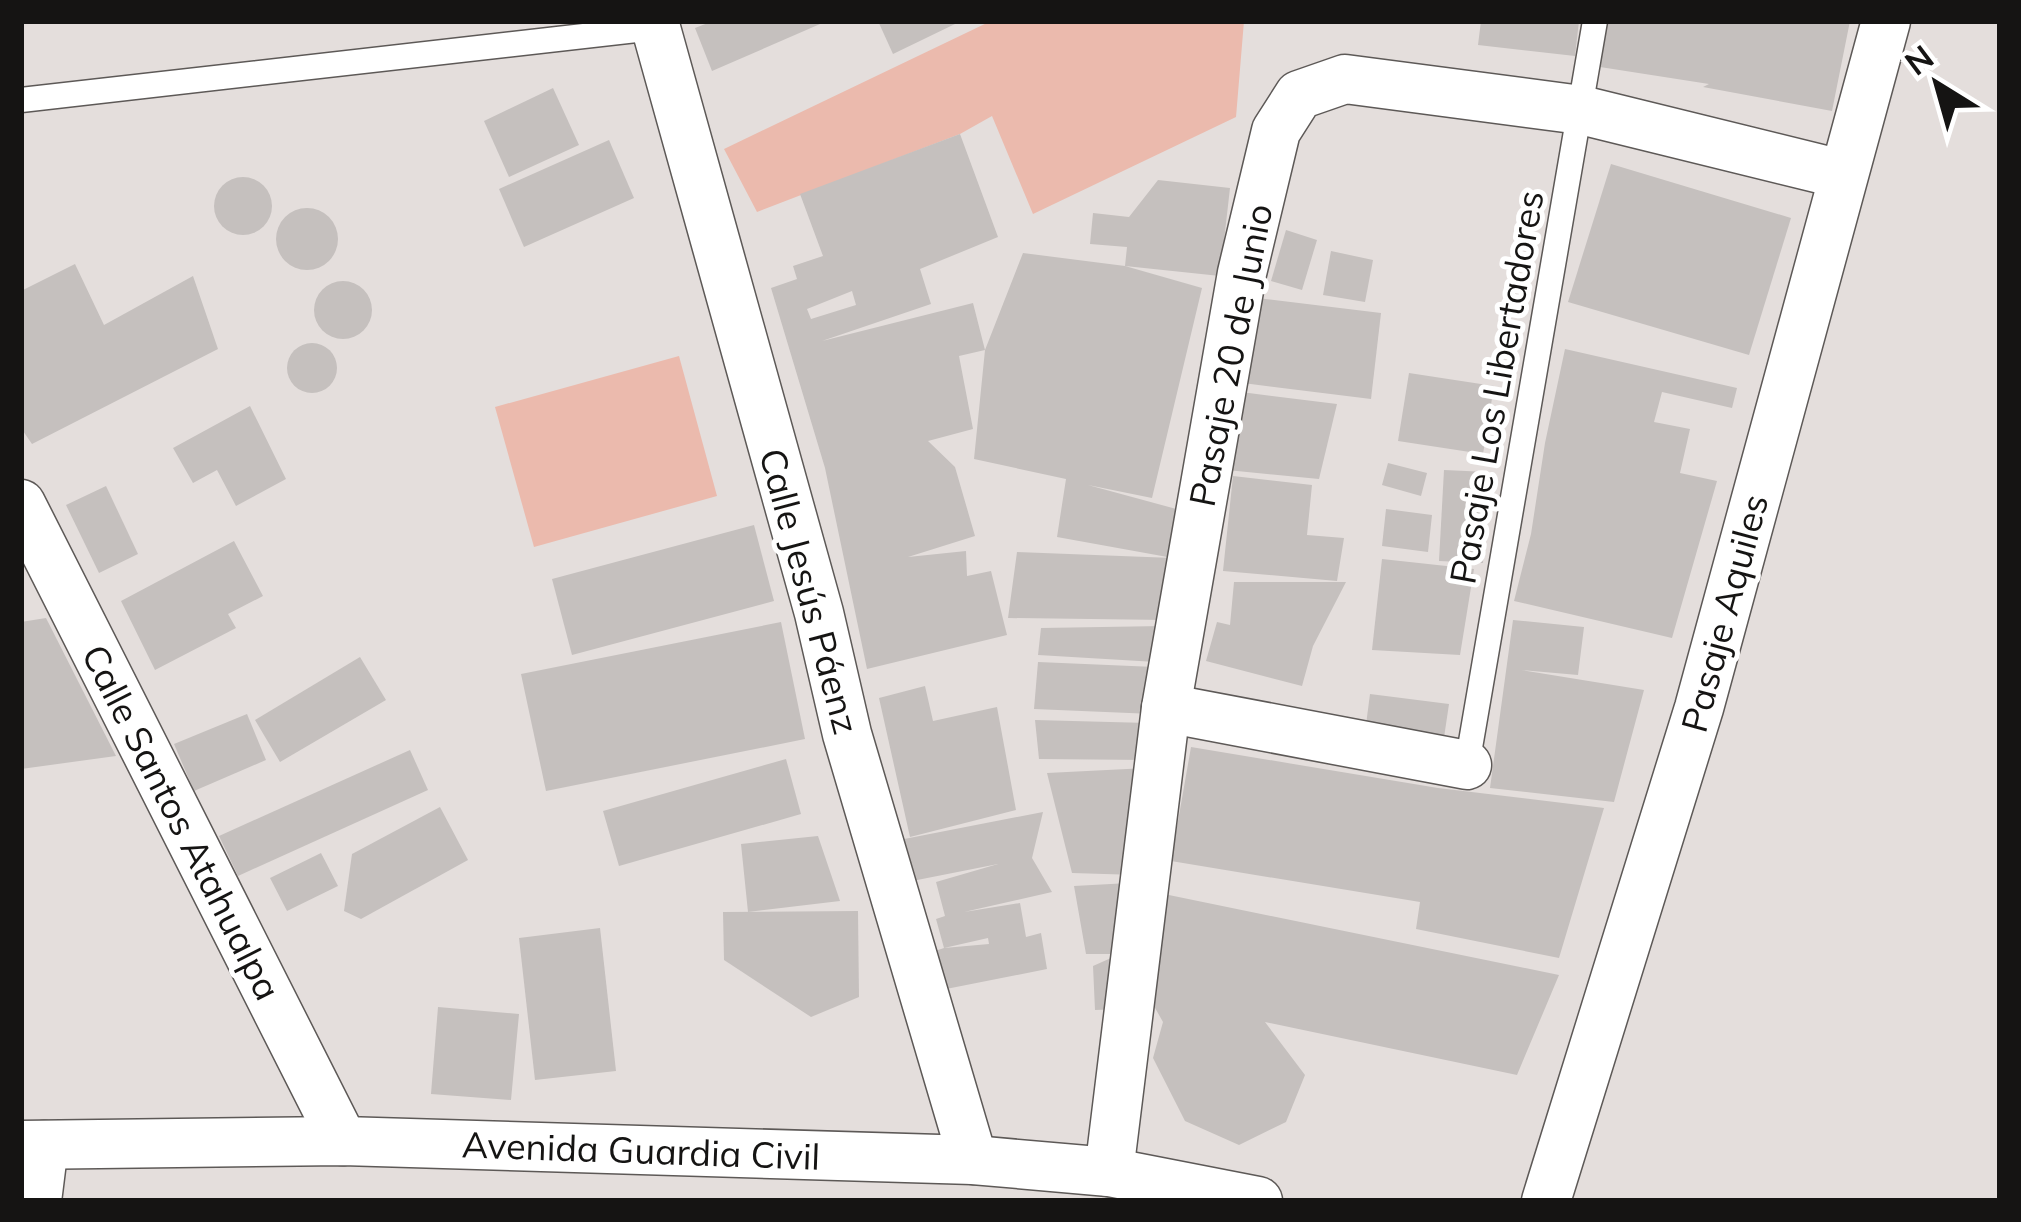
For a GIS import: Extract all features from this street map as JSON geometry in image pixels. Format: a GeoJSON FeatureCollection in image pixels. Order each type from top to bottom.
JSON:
{"type":"FeatureCollection","features":[{"type":"Feature","properties":{"kind":"street","name":"Pasaje Aquiles"},"geometry":{"type":"LineString","coordinates":[[1546,1201],[1699,708],[1886,21]]}},
{"type":"Feature","properties":{"kind":"street","name":"Calle Jesús Páenz"},"geometry":{"type":"LineString","coordinates":[[654,24],[819,613],[847,734],[973,1160]]}},
{"type":"Feature","properties":{"kind":"street","name":"Pasaje 20 de Junio"},"geometry":{"type":"LineString","coordinates":[[1109,1172],[1166,708],[1242,273],[1276,131],[1299,95],[1345,79],[1581,110],[1841,174]]}},
{"type":"Feature","properties":{"kind":"street","name":"Calle Santos Atahualpa"},"geometry":{"type":"LineString","coordinates":[[21,504],[344,1141]]}},
{"type":"Feature","properties":{"kind":"street"},"geometry":{"type":"LineString","coordinates":[[1166,708],[1467,765]]}},
{"type":"Feature","properties":{"kind":"street","name":"Avenida Guardia Civil"},"geometry":{"type":"LineString","coordinates":[[33,1145],[344,1141],[904,1180],[973,1160],[1109,1172],[1258,1201]]}},
{"type":"Feature","properties":{"kind":"street"},"geometry":{"type":"LineString","coordinates":[[33,1145],[37,1201]]}},
{"type":"Feature","properties":{"kind":"lane","name":"Pasaje Los Libertadores"},"geometry":{"type":"LineString","coordinates":[[1467,765],[1595,21]]}},
{"type":"Feature","properties":{"kind":"lane"},"geometry":{"type":"LineString","coordinates":[[21,100],[654,24]]}},
{"type":"Feature","properties":{"kind":"shaded area"},"geometry":{"type":"Polygon","coordinates":[[[991,21],[1244,21],[1236,117],[1033,214],[992,116],[960,134],[757,212],[724,149],[991,21]]]}},
{"type":"Feature","properties":{"kind":"shaded area"},"geometry":{"type":"Polygon","coordinates":[[[679,356],[717,496],[534,547],[495,407],[679,356]]]}},
{"type":"Feature","properties":{"kind":"building"},"geometry":{"type":"Polygon","coordinates":[[[713,21],[827,21],[712,71],[695,28],[713,21]]]}},
{"type":"Feature","properties":{"kind":"building"},"geometry":{"type":"Polygon","coordinates":[[[878,21],[954,21],[955,24],[893,54],[878,21]]]}},
{"type":"Feature","properties":{"kind":"building"},"geometry":{"type":"Polygon","coordinates":[[[1481,21],[1579,21],[1575,56],[1478,45],[1481,21]]]}},
{"type":"Feature","properties":{"kind":"building"},"geometry":{"type":"Polygon","coordinates":[[[1608,21],[1850,21],[1832,111],[1703,87],[1709,84],[1600,67],[1608,21]]]}},
{"type":"Feature","properties":{"kind":"building"},"geometry":{"type":"Polygon","coordinates":[[[553,88],[579,145],[509,177],[484,121],[553,88]]]}},
{"type":"Feature","properties":{"kind":"building"},"geometry":{"type":"Polygon","coordinates":[[[960,134],[998,237],[920,269],[931,304],[822,341],[973,303],[985,350],[959,356],[973,429],[928,441],[955,467],[975,536],[908,557],[966,551],[967,576],[991,571],[1007,635],[867,669],[825,468],[771,288],[797,279],[793,266],[823,256],[800,194],[960,134]],[[852,291],[807,309],[811,319],[856,305],[852,291]]]}},
{"type":"Feature","properties":{"kind":"building"},"geometry":{"type":"Polygon","coordinates":[[[609,140],[634,198],[524,247],[499,189],[609,140]]]}},
{"type":"Feature","properties":{"kind":"building"},"geometry":{"type":"Polygon","coordinates":[[[1611,164],[1791,218],[1749,355],[1568,302],[1611,164]]]}},
{"type":"Feature","properties":{"kind":"building"},"geometry":{"type":"Polygon","coordinates":[[[243,177],[263,186],[272,206],[263,226],[243,235],[223,226],[214,206],[223,186],[243,177]]]}},
{"type":"Feature","properties":{"kind":"building"},"geometry":{"type":"Polygon","coordinates":[[[1158,180],[1230,188],[1220,276],[1125,266],[1127,247],[1090,244],[1093,213],[1129,217],[1158,180]]]}},
{"type":"Feature","properties":{"kind":"building"},"geometry":{"type":"Polygon","coordinates":[[[307,208],[329,217],[338,239],[329,261],[307,270],[285,261],[276,239],[285,217],[307,208]]]}},
{"type":"Feature","properties":{"kind":"building"},"geometry":{"type":"Polygon","coordinates":[[[1286,230],[1317,240],[1302,290],[1271,281],[1286,230]]]}},
{"type":"Feature","properties":{"kind":"building"},"geometry":{"type":"Polygon","coordinates":[[[1331,251],[1373,260],[1365,302],[1323,295],[1331,251]]]}},
{"type":"Feature","properties":{"kind":"building"},"geometry":{"type":"Polygon","coordinates":[[[1023,253],[1125,266],[1202,288],[1152,498],[1088,485],[1180,510],[1166,620],[1008,618],[1017,552],[1173,558],[1057,537],[1066,479],[974,459],[985,350],[1023,253]]]}},
{"type":"Feature","properties":{"kind":"building"},"geometry":{"type":"Polygon","coordinates":[[[75,264],[104,325],[193,276],[218,349],[32,444],[21,428],[21,291],[75,264]]]}},
{"type":"Feature","properties":{"kind":"building"},"geometry":{"type":"Polygon","coordinates":[[[343,281],[363,290],[372,310],[363,330],[343,339],[323,330],[314,310],[323,290],[343,281]]]}},
{"type":"Feature","properties":{"kind":"building"},"geometry":{"type":"Polygon","coordinates":[[[1257,298],[1381,313],[1371,399],[1243,383],[1257,298]]]}},
{"type":"Feature","properties":{"kind":"building"},"geometry":{"type":"Polygon","coordinates":[[[312,343],[330,350],[337,368],[330,386],[312,393],[294,386],[287,368],[294,350],[312,343]]]}},
{"type":"Feature","properties":{"kind":"building"},"geometry":{"type":"Polygon","coordinates":[[[1565,349],[1737,388],[1732,408],[1662,392],[1654,422],[1690,429],[1680,473],[1717,481],[1672,638],[1514,601],[1565,349]]]}},
{"type":"Feature","properties":{"kind":"building"},"geometry":{"type":"Polygon","coordinates":[[[1409,373],[1494,386],[1483,454],[1398,441],[1409,373]]]}},
{"type":"Feature","properties":{"kind":"building"},"geometry":{"type":"Polygon","coordinates":[[[1241,392],[1337,404],[1319,479],[1227,470],[1241,392]]]}},
{"type":"Feature","properties":{"kind":"building"},"geometry":{"type":"Polygon","coordinates":[[[250,406],[286,479],[236,506],[217,470],[193,483],[173,448],[250,406]]]}},
{"type":"Feature","properties":{"kind":"building"},"geometry":{"type":"Polygon","coordinates":[[[1388,463],[1427,473],[1421,496],[1382,485],[1388,463]]]}},
{"type":"Feature","properties":{"kind":"building"},"geometry":{"type":"Polygon","coordinates":[[[1444,470],[1488,472],[1483,563],[1439,561],[1444,470]]]}},
{"type":"Feature","properties":{"kind":"building"},"geometry":{"type":"Polygon","coordinates":[[[1233,476],[1312,485],[1307,535],[1344,538],[1337,581],[1223,571],[1233,476]]]}},
{"type":"Feature","properties":{"kind":"building"},"geometry":{"type":"Polygon","coordinates":[[[106,486],[138,554],[99,573],[66,505],[106,486]]]}},
{"type":"Feature","properties":{"kind":"building"},"geometry":{"type":"Polygon","coordinates":[[[1386,509],[1432,515],[1428,552],[1382,546],[1386,509]]]}},
{"type":"Feature","properties":{"kind":"building"},"geometry":{"type":"Polygon","coordinates":[[[754,525],[774,601],[572,655],[552,579],[754,525]]]}},
{"type":"Feature","properties":{"kind":"building"},"geometry":{"type":"Polygon","coordinates":[[[234,541],[263,596],[228,614],[236,628],[155,670],[121,601],[234,541]]]}},
{"type":"Feature","properties":{"kind":"building"},"geometry":{"type":"Polygon","coordinates":[[[1382,559],[1474,569],[1460,655],[1372,650],[1382,559]]]}},
{"type":"Feature","properties":{"kind":"building"},"geometry":{"type":"Polygon","coordinates":[[[1234,582],[1346,582],[1313,646],[1302,686],[1206,661],[1217,622],[1230,625],[1234,582]]]}},
{"type":"Feature","properties":{"kind":"building"},"geometry":{"type":"Polygon","coordinates":[[[46,618],[116,756],[21,769],[21,622],[46,618]]]}},
{"type":"Feature","properties":{"kind":"building"},"geometry":{"type":"Polygon","coordinates":[[[1513,620],[1584,627],[1578,675],[1521,670],[1644,690],[1614,802],[1490,788],[1513,620]]]}},
{"type":"Feature","properties":{"kind":"building"},"geometry":{"type":"Polygon","coordinates":[[[781,622],[805,739],[546,791],[521,674],[781,622]]]}},
{"type":"Feature","properties":{"kind":"building"},"geometry":{"type":"Polygon","coordinates":[[[1163,626],[1156,662],[1038,655],[1041,628],[1163,626]]]}},
{"type":"Feature","properties":{"kind":"building"},"geometry":{"type":"Polygon","coordinates":[[[360,657],[386,700],[280,762],[255,720],[360,657]]]}},
{"type":"Feature","properties":{"kind":"building"},"geometry":{"type":"Polygon","coordinates":[[[1038,662],[1155,667],[1153,714],[1034,709],[1038,662]]]}},
{"type":"Feature","properties":{"kind":"building"},"geometry":{"type":"Polygon","coordinates":[[[925,686],[933,721],[997,707],[1016,810],[910,837],[879,698],[925,686]]]}},
{"type":"Feature","properties":{"kind":"building"},"geometry":{"type":"Polygon","coordinates":[[[1370,694],[1449,704],[1442,751],[1364,740],[1370,694]]]}},
{"type":"Feature","properties":{"kind":"building"},"geometry":{"type":"Polygon","coordinates":[[[247,714],[266,760],[194,791],[174,744],[247,714]]]}},
{"type":"Feature","properties":{"kind":"building"},"geometry":{"type":"Polygon","coordinates":[[[1035,720],[1148,723],[1147,760],[1039,759],[1035,720]]]}},
{"type":"Feature","properties":{"kind":"building"},"geometry":{"type":"Polygon","coordinates":[[[1191,747],[1438,788],[1604,808],[1559,958],[1416,929],[1420,902],[1171,861],[1191,747]]]}},
{"type":"Feature","properties":{"kind":"building"},"geometry":{"type":"Polygon","coordinates":[[[410,750],[428,790],[238,876],[219,836],[410,750]]]}},
{"type":"Feature","properties":{"kind":"building"},"geometry":{"type":"Polygon","coordinates":[[[786,759],[801,814],[619,866],[603,811],[786,759]]]}},
{"type":"Feature","properties":{"kind":"building"},"geometry":{"type":"Polygon","coordinates":[[[1147,768],[1137,875],[1072,873],[1047,773],[1147,768]]]}},
{"type":"Feature","properties":{"kind":"building"},"geometry":{"type":"Polygon","coordinates":[[[440,807],[468,860],[361,919],[344,911],[352,854],[440,807]]]}},
{"type":"Feature","properties":{"kind":"building"},"geometry":{"type":"Polygon","coordinates":[[[1043,812],[1032,858],[1052,892],[964,912],[1020,903],[1026,937],[1041,933],[1047,969],[936,991],[929,953],[944,948],[936,919],[945,916],[936,882],[998,864],[902,883],[894,841],[1043,812]],[[988,938],[944,948],[989,944],[988,938]]]}},
{"type":"Feature","properties":{"kind":"building"},"geometry":{"type":"Polygon","coordinates":[[[818,836],[840,901],[748,912],[741,844],[818,836]]]}},
{"type":"Feature","properties":{"kind":"building"},"geometry":{"type":"Polygon","coordinates":[[[321,853],[338,886],[287,911],[270,878],[321,853]]]}},
{"type":"Feature","properties":{"kind":"building"},"geometry":{"type":"Polygon","coordinates":[[[1129,883],[1122,1009],[1095,1010],[1093,966],[1120,954],[1086,954],[1074,886],[1129,883]]]}},
{"type":"Feature","properties":{"kind":"building"},"geometry":{"type":"Polygon","coordinates":[[[1164,894],[1559,975],[1517,1075],[1265,1022],[1305,1075],[1286,1122],[1239,1145],[1185,1121],[1153,1058],[1163,1022],[1150,999],[1164,894]]]}},
{"type":"Feature","properties":{"kind":"building"},"geometry":{"type":"Polygon","coordinates":[[[858,911],[859,997],[811,1017],[724,960],[723,912],[858,911]]]}},
{"type":"Feature","properties":{"kind":"building"},"geometry":{"type":"Polygon","coordinates":[[[600,928],[616,1071],[535,1080],[519,938],[600,928]]]}},
{"type":"Feature","properties":{"kind":"building"},"geometry":{"type":"Polygon","coordinates":[[[438,1007],[519,1014],[511,1100],[431,1094],[438,1007]]]}}]}
